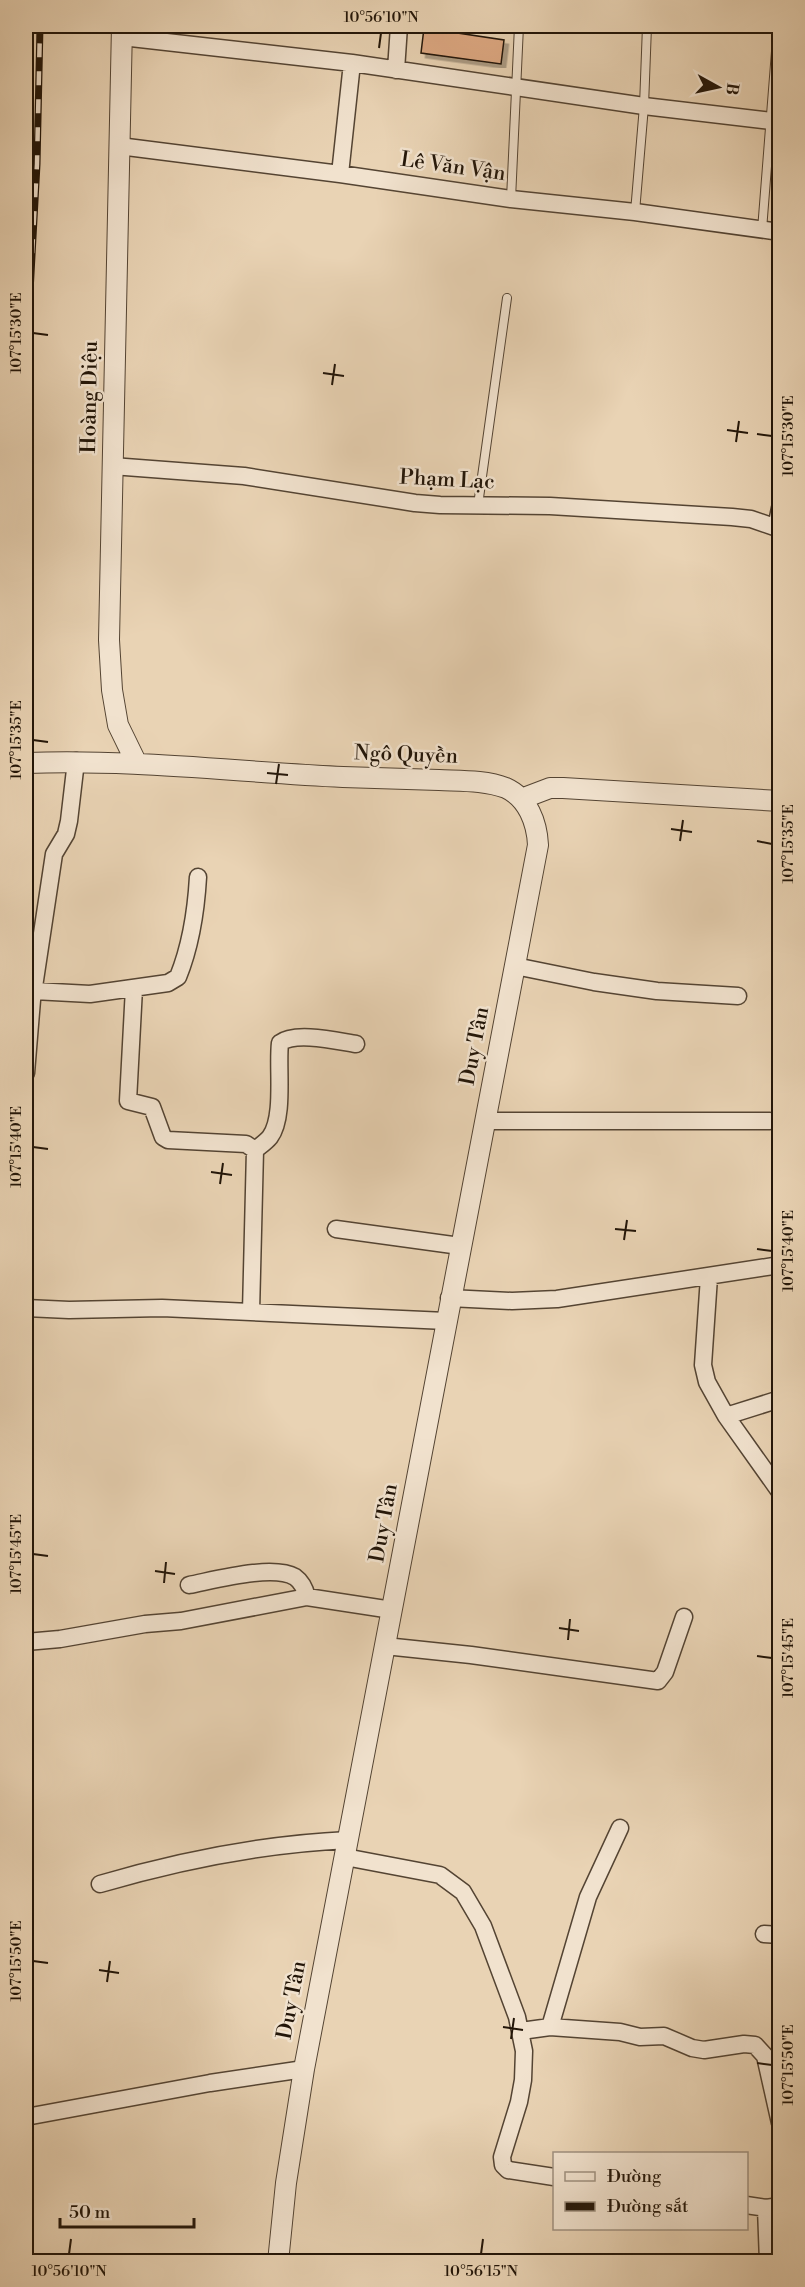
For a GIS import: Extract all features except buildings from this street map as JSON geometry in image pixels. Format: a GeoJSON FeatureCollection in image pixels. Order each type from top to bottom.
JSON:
{"type":"FeatureCollection","features":[{"type":"Feature","properties":{"kind":"street"},"geometry":{"type":"LineString","coordinates":[[396,70],[399,26]]}},
{"type":"Feature","properties":{"kind":"street"},"geometry":{"type":"LineString","coordinates":[[122,31],[644,106],[776,121]]}},
{"type":"Feature","properties":{"kind":"street","name":"Hoàng Diệu"},"geometry":{"type":"LineString","coordinates":[[122,31],[109,640],[112,690],[118,725],[136,764]]}},
{"type":"Feature","properties":{"kind":"street"},"geometry":{"type":"LineString","coordinates":[[340,174],[352,63]]}},
{"type":"Feature","properties":{"kind":"street","name":"Lê Văn Vận"},"geometry":{"type":"LineString","coordinates":[[119,146],[512,199],[634,212],[780,232]]}},
{"type":"Feature","properties":{"kind":"street","name":"Phạm Lạc"},"geometry":{"type":"LineString","coordinates":[[112,466],[244,476],[415,503],[550,506],[732,517],[751,519],[778,528]]}},
{"type":"Feature","properties":{"kind":"street"},"geometry":{"type":"LineString","coordinates":[[778,528],[780,508]]}},
{"type":"Feature","properties":{"kind":"street"},"geometry":{"type":"LineString","coordinates":[[26,1073],[34,991],[54,854],[66,834],[76,761]]}},
{"type":"Feature","properties":{"kind":"street","name":"Ngô Quyền"},"geometry":{"type":"LineString","coordinates":[[26,763],[76,761],[483,782],[507,789],[521,798]]}},
{"type":"Feature","properties":{"kind":"street"},"geometry":{"type":"LineString","coordinates":[[521,798],[550,788],[563,788],[780,801]]}},
{"type":"Feature","properties":{"kind":"street","name":"Duy Tân"},"geometry":{"type":"LineString","coordinates":[[278,2262],[286,2182],[304,2069],[538,844],[537,830],[532,816],[521,798]]}},
{"type":"Feature","properties":{"kind":"street"},"geometry":{"type":"LineString","coordinates":[[34,991],[90,994],[168,982],[178,977],[187,954],[196,905],[198,878]]}},
{"type":"Feature","properties":{"kind":"street"},"geometry":{"type":"LineString","coordinates":[[515,966],[594,982],[657,991],[738,996]]}},
{"type":"Feature","properties":{"kind":"street"},"geometry":{"type":"LineString","coordinates":[[135,987],[128,1101],[152,1107],[163,1137],[168,1140],[246,1144],[255,1150]]}},
{"type":"Feature","properties":{"kind":"street"},"geometry":{"type":"LineString","coordinates":[[250,1312],[255,1150],[271,1137],[276,1121],[279,1098],[280,1042],[286,1038],[297,1037],[356,1044]]}},
{"type":"Feature","properties":{"kind":"street"},"geometry":{"type":"LineString","coordinates":[[485,1121],[770,1121]]}},
{"type":"Feature","properties":{"kind":"street"},"geometry":{"type":"LineString","coordinates":[[336,1229],[460,1246]]}},
{"type":"Feature","properties":{"kind":"street"},"geometry":{"type":"LineString","coordinates":[[450,1298],[512,1301],[557,1299],[780,1265]]}},
{"type":"Feature","properties":{"kind":"street"},"geometry":{"type":"LineString","coordinates":[[709,1277],[703,1365],[707,1382],[726,1416],[780,1492]]}},
{"type":"Feature","properties":{"kind":"street"},"geometry":{"type":"LineString","coordinates":[[26,1308],[69,1310],[162,1308],[446,1321]]}},
{"type":"Feature","properties":{"kind":"street"},"geometry":{"type":"LineString","coordinates":[[726,1416],[780,1399]]}},
{"type":"Feature","properties":{"kind":"street"},"geometry":{"type":"LineString","coordinates":[[189,1585],[270,1572],[286,1573],[297,1578],[307,1597]]}},
{"type":"Feature","properties":{"kind":"street"},"geometry":{"type":"LineString","coordinates":[[26,1642],[60,1639],[145,1624],[181,1621],[307,1597],[392,1610]]}},
{"type":"Feature","properties":{"kind":"street"},"geometry":{"type":"LineString","coordinates":[[386,1646],[471,1655],[658,1681],[665,1672],[684,1617]]}},
{"type":"Feature","properties":{"kind":"street"},"geometry":{"type":"LineString","coordinates":[[550,2027],[588,1897],[620,1828]]}},
{"type":"Feature","properties":{"kind":"street"},"geometry":{"type":"LineString","coordinates":[[100,1884],[191,1859],[269,1846],[346,1849],[440,1875],[463,1892],[483,1926],[520,2031],[524,2051],[523,2080],[502,2157],[503,2165],[508,2170],[553,2177]]}},
{"type":"Feature","properties":{"kind":"street"},"geometry":{"type":"LineString","coordinates":[[520,2031],[550,2027],[620,2032],[640,2037],[664,2036],[692,2048],[704,2050],[744,2044],[755,2045],[765,2056],[780,2123]]}},
{"type":"Feature","properties":{"kind":"street"},"geometry":{"type":"LineString","coordinates":[[26,2116],[210,2083],[304,2069]]}},
{"type":"Feature","properties":{"kind":"street"},"geometry":{"type":"LineString","coordinates":[[748,2205],[773,2207],[768,2262]]}},
{"type":"Feature","properties":{"kind":"lane"},"geometry":{"type":"LineString","coordinates":[[512,199],[519,26]]}},
{"type":"Feature","properties":{"kind":"lane"},"geometry":{"type":"LineString","coordinates":[[634,212],[644,106],[647,26]]}},
{"type":"Feature","properties":{"kind":"lane"},"geometry":{"type":"LineString","coordinates":[[762,230],[776,121],[778,26]]}},
{"type":"Feature","properties":{"kind":"lane"},"geometry":{"type":"LineString","coordinates":[[478,505],[507,298]]}},
{"type":"Feature","properties":{"kind":"railway"},"geometry":{"type":"LineString","coordinates":[[26,365],[37,164],[40,26]]}}]}
